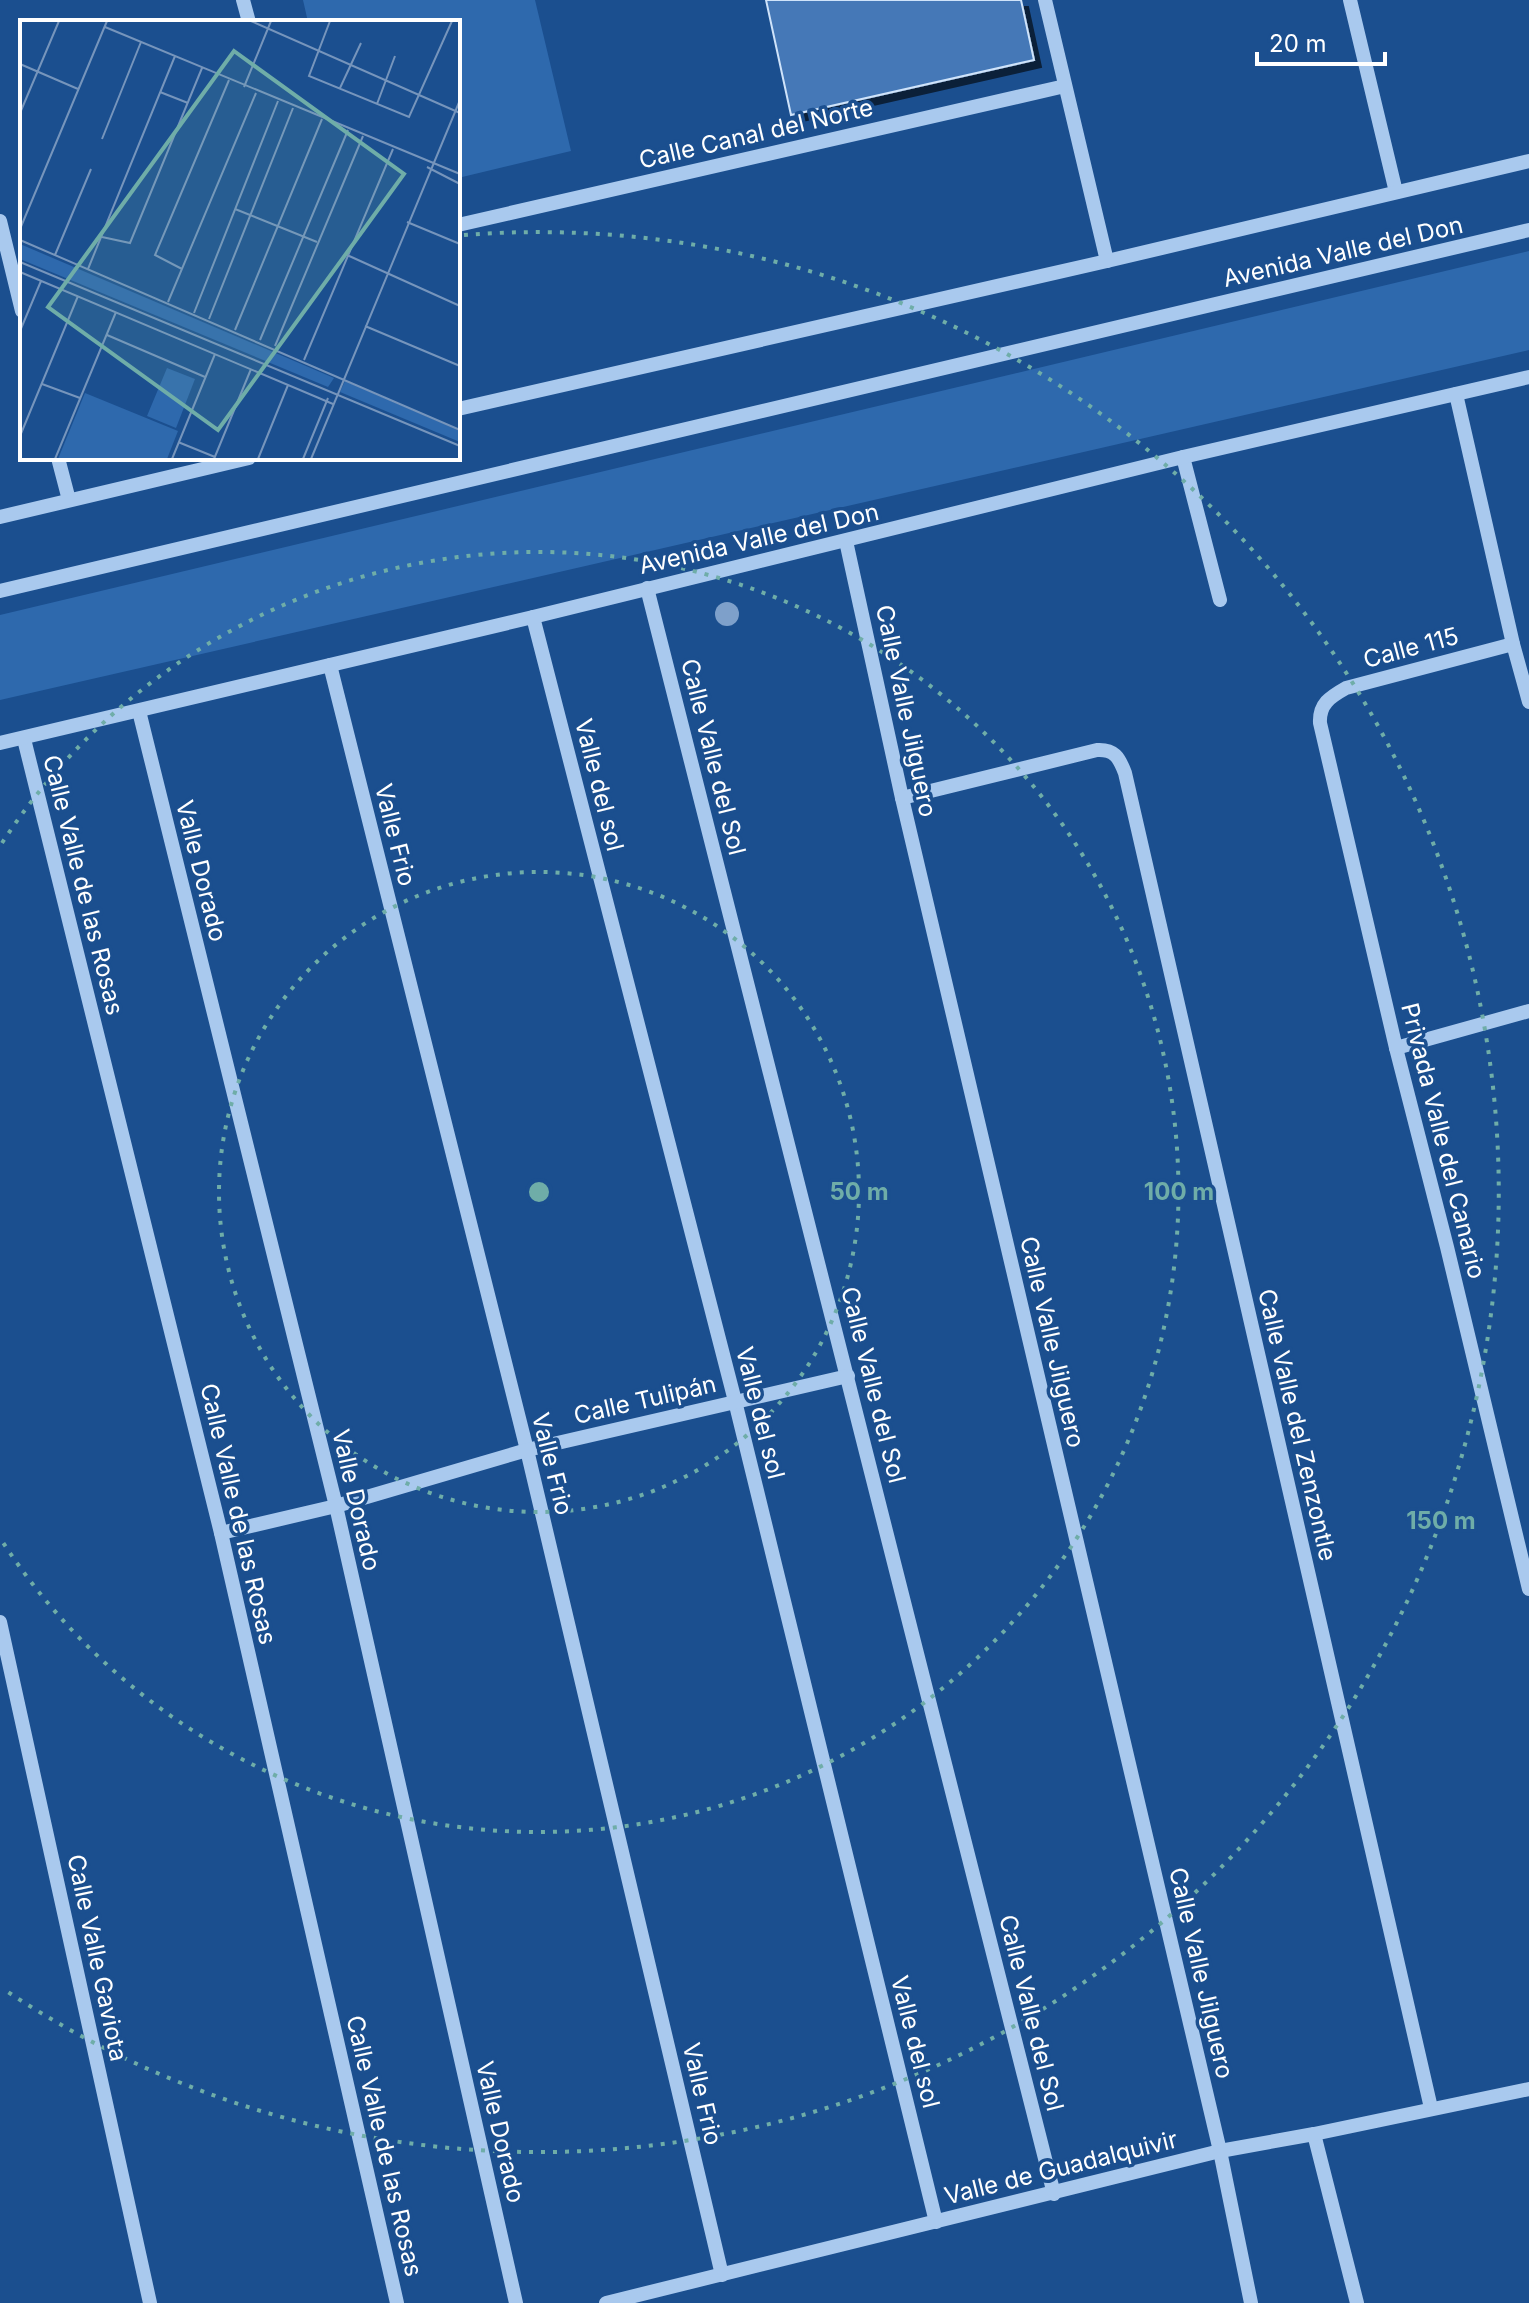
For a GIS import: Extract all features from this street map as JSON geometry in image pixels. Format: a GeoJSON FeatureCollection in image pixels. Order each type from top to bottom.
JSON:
{"type":"FeatureCollection","features":[{"type":"Feature","properties":{"kind":"street"},"geometry":{"type":"LineString","coordinates":[[243,0],[248,20]]}},
{"type":"Feature","properties":{"kind":"street"},"geometry":{"type":"LineString","coordinates":[[1045,0],[1107,261]]}},
{"type":"Feature","properties":{"kind":"street"},"geometry":{"type":"LineString","coordinates":[[1350,0],[1396,192]]}},
{"type":"Feature","properties":{"kind":"street","name":"Calle Canal del Norte"},"geometry":{"type":"LineString","coordinates":[[460,225],[1065,86]]}},
{"type":"Feature","properties":{"kind":"street"},"geometry":{"type":"LineString","coordinates":[[460,409],[1529,161]]}},
{"type":"Feature","properties":{"kind":"street"},"geometry":{"type":"LineString","coordinates":[[0,221],[20,303]]}},
{"type":"Feature","properties":{"kind":"street","name":"Avenida Valle del Don"},"geometry":{"type":"LineString","coordinates":[[0,591],[1529,230]]}},
{"type":"Feature","properties":{"kind":"street","name":"Avenida Valle del Don"},"geometry":{"type":"LineString","coordinates":[[0,743],[533,617],[1183,457],[1529,377]]}},
{"type":"Feature","properties":{"kind":"street"},"geometry":{"type":"LineString","coordinates":[[1456,394],[1529,702]]}},
{"type":"Feature","properties":{"kind":"street"},"geometry":{"type":"LineString","coordinates":[[1183,457],[1220,600]]}},
{"type":"Feature","properties":{"kind":"street"},"geometry":{"type":"LineString","coordinates":[[59,460],[69,500]]}},
{"type":"Feature","properties":{"kind":"street"},"geometry":{"type":"LineString","coordinates":[[0,517],[240,460]]}},
{"type":"Feature","properties":{"kind":"street","name":"Calle Valle Jilguero"},"geometry":{"type":"LineString","coordinates":[[846,541],[902,798],[1220,2151],[1251,2303]]}},
{"type":"Feature","properties":{"kind":"street","name":"Calle Valle del Sol"},"geometry":{"type":"LineString","coordinates":[[647,588],[1054,2194]]}},
{"type":"Feature","properties":{"kind":"street","name":"Valle del sol"},"geometry":{"type":"LineString","coordinates":[[533,617],[735,1401],[936,2222]]}},
{"type":"Feature","properties":{"kind":"street","name":"Calle 115"},"geometry":{"type":"LineString","coordinates":[[1325,703],[1346,688],[1513,644]]}},
{"type":"Feature","properties":{"kind":"street","name":"Valle Frio"},"geometry":{"type":"LineString","coordinates":[[330,665],[527,1450],[722,2275]]}},
{"type":"Feature","properties":{"kind":"street","name":"Privada Valle del Canario"},"geometry":{"type":"LineString","coordinates":[[1325,703],[1319,712],[1320,723],[1529,1589]]}},
{"type":"Feature","properties":{"kind":"street","name":"Valle Dorado"},"geometry":{"type":"LineString","coordinates":[[139,711],[336,1506],[516,2303]]}},
{"type":"Feature","properties":{"kind":"street","name":"Calle Valle de las Rosas"},"geometry":{"type":"LineString","coordinates":[[24,739],[221,1533],[397,2303]]}},
{"type":"Feature","properties":{"kind":"street","name":"Calle Valle del Zenzontle"},"geometry":{"type":"LineString","coordinates":[[902,798],[1097,750],[1106,749],[1121,761],[1431,2108]]}},
{"type":"Feature","properties":{"kind":"street"},"geometry":{"type":"LineString","coordinates":[[1396,1048],[1529,1011]]}},
{"type":"Feature","properties":{"kind":"street","name":"Calle Tulipán"},"geometry":{"type":"LineString","coordinates":[[221,1533],[336,1506],[527,1450],[848,1376]]}},
{"type":"Feature","properties":{"kind":"street","name":"Calle Valle Gaviota"},"geometry":{"type":"LineString","coordinates":[[0,1622],[150,2303]]}},
{"type":"Feature","properties":{"kind":"street","name":"Valle de Guadalquivir"},"geometry":{"type":"LineString","coordinates":[[606,2303],[1220,2151],[1529,2089]]}},
{"type":"Feature","properties":{"kind":"street"},"geometry":{"type":"LineString","coordinates":[[1314,2134],[1357,2303]]}},
{"type":"Feature","properties":{"kind":"shaded area"},"geometry":{"type":"Polygon","coordinates":[[[303,0],[535,0],[571,151],[460,178],[460,20],[308,20],[303,0]]]}},
{"type":"Feature","properties":{"kind":"shaded area"},"geometry":{"type":"Polygon","coordinates":[[[1529,251],[1529,350],[0,700],[0,615],[1529,251]]]}},
{"type":"Feature","properties":{"kind":"building"},"geometry":{"type":"Polygon","coordinates":[[[766,0],[1021,0],[1034,60],[791,115],[766,0]]]}}]}
